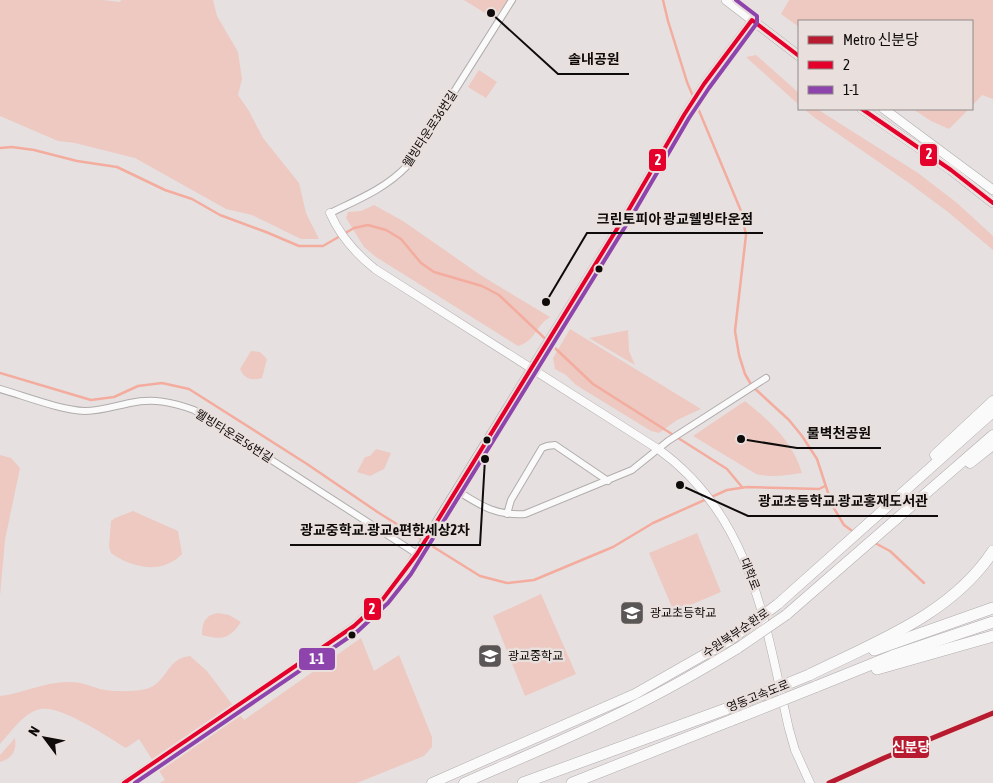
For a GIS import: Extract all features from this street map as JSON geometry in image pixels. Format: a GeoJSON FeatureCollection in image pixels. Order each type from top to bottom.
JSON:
{"type":"FeatureCollection","features":[{"type":"Feature","properties":{"kind":"highway"},"geometry":{"type":"LineString","coordinates":[[878,513],[944,445],[993,401]]}},
{"type":"Feature","properties":{"kind":"highway","name":"수원북부순환로"},"geometry":{"type":"LineString","coordinates":[[432,783],[635,694],[730,640],[778,604],[993,412]]}},
{"type":"Feature","properties":{"kind":"highway","name":"수원북부순환로"},"geometry":{"type":"LineString","coordinates":[[464,783],[581,732],[637,705],[738,648],[786,615],[993,435]]}},
{"type":"Feature","properties":{"kind":"highway"},"geometry":{"type":"LineString","coordinates":[[894,520],[993,445]]}},
{"type":"Feature","properties":{"kind":"highway"},"geometry":{"type":"LineString","coordinates":[[809,675],[893,634],[930,613],[963,588],[993,550]]}},
{"type":"Feature","properties":{"kind":"highway","name":"영동고속도로"},"geometry":{"type":"LineString","coordinates":[[523,783],[726,709],[875,650],[993,608]]}},
{"type":"Feature","properties":{"kind":"highway","name":"영동고속도로"},"geometry":{"type":"LineString","coordinates":[[572,783],[892,656],[993,622]]}},
{"type":"Feature","properties":{"kind":"highway"},"geometry":{"type":"LineString","coordinates":[[816,687],[993,636]]}},
{"type":"Feature","properties":{"kind":"main road"},"geometry":{"type":"LineString","coordinates":[[726,0],[798,55]]}},
{"type":"Feature","properties":{"kind":"main road"},"geometry":{"type":"LineString","coordinates":[[863,110],[951,170],[993,203]]}},
{"type":"Feature","properties":{"kind":"main road"},"geometry":{"type":"LineString","coordinates":[[885,110],[993,190]]}},
{"type":"Feature","properties":{"kind":"street","name":"웰빙타운로36번길"},"geometry":{"type":"LineString","coordinates":[[512,0],[407,166],[374,192],[330,213],[348,244],[362,258],[531,368]]}},
{"type":"Feature","properties":{"kind":"street"},"geometry":{"type":"LineString","coordinates":[[240,705],[354,626],[369,613],[400,577],[539,356],[628,211],[684,115],[704,84],[752,20]]}},
{"type":"Feature","properties":{"kind":"street","name":"대학로"},"geometry":{"type":"LineString","coordinates":[[531,368],[674,460],[714,505],[738,545],[756,589],[789,728],[810,783]]}},
{"type":"Feature","properties":{"kind":"street"},"geometry":{"type":"LineString","coordinates":[[456,490],[484,508],[494,512],[525,514],[632,470],[668,441],[766,378]]}},
{"type":"Feature","properties":{"kind":"street","name":"웰빙타운로56번길"},"geometry":{"type":"LineString","coordinates":[[0,389],[75,410],[102,410],[133,402],[155,400],[173,403],[194,410],[416,554]]}},
{"type":"Feature","properties":{"kind":"street"},"geometry":{"type":"LineString","coordinates":[[507,514],[511,500],[542,448],[546,446],[555,445],[608,481]]}},
{"type":"Feature","properties":{"kind":"street"},"geometry":{"type":"LineString","coordinates":[[124,783],[151,766]]}},
{"type":"Feature","properties":{"kind":"shaded area"},"geometry":{"type":"Polygon","coordinates":[[[0,0],[103,0],[120,2],[121,0],[213,0],[217,16],[238,52],[242,79],[238,95],[263,138],[299,183],[306,213],[319,239],[301,239],[252,215],[226,209],[135,158],[75,143],[58,141],[0,116],[0,0]]]}},
{"type":"Feature","properties":{"kind":"shaded area"},"geometry":{"type":"Polygon","coordinates":[[[464,0],[509,0],[493,18],[464,0]]]}},
{"type":"Feature","properties":{"kind":"shaded area"},"geometry":{"type":"Polygon","coordinates":[[[789,0],[993,0],[993,99],[982,95],[973,105],[973,20],[798,20],[798,26],[781,14],[789,0]]]}},
{"type":"Feature","properties":{"kind":"shaded area"},"geometry":{"type":"Polygon","coordinates":[[[756,55],[798,92],[798,104],[746,57],[756,55]]]}},
{"type":"Feature","properties":{"kind":"shaded area"},"geometry":{"type":"Polygon","coordinates":[[[479,70],[497,82],[486,98],[468,87],[479,70]]]}},
{"type":"Feature","properties":{"kind":"shaded area"},"geometry":{"type":"Polygon","coordinates":[[[805,110],[819,110],[918,173],[957,203],[993,236],[993,250],[948,212],[909,183],[805,110]]]}},
{"type":"Feature","properties":{"kind":"shaded area"},"geometry":{"type":"Polygon","coordinates":[[[914,110],[968,110],[949,129],[931,121],[914,110]]]}},
{"type":"Feature","properties":{"kind":"shaded area"},"geometry":{"type":"Polygon","coordinates":[[[374,205],[403,221],[482,276],[550,317],[529,340],[518,346],[376,257],[364,247],[346,218],[348,212],[361,211],[374,205]]]}},
{"type":"Feature","properties":{"kind":"shaded area"},"geometry":{"type":"Polygon","coordinates":[[[570,329],[701,409],[677,420],[659,433],[651,431],[576,385],[566,375],[555,369],[553,358],[570,329]]]}},
{"type":"Feature","properties":{"kind":"shaded area"},"geometry":{"type":"Polygon","coordinates":[[[628,330],[629,351],[635,365],[589,338],[628,330]]]}},
{"type":"Feature","properties":{"kind":"shaded area"},"geometry":{"type":"Polygon","coordinates":[[[251,351],[260,352],[267,359],[262,378],[249,378],[240,369],[251,351]]]}},
{"type":"Feature","properties":{"kind":"shaded area"},"geometry":{"type":"Polygon","coordinates":[[[745,401],[780,433],[793,451],[802,473],[773,476],[756,474],[693,436],[745,401]]]}},
{"type":"Feature","properties":{"kind":"shaded area"},"geometry":{"type":"Polygon","coordinates":[[[376,449],[391,453],[384,469],[370,476],[357,472],[365,457],[370,456],[376,449]]]}},
{"type":"Feature","properties":{"kind":"shaded area"},"geometry":{"type":"Polygon","coordinates":[[[0,455],[11,458],[20,468],[5,540],[0,596],[0,455]]]}},
{"type":"Feature","properties":{"kind":"shaded area"},"geometry":{"type":"Polygon","coordinates":[[[133,511],[178,531],[182,554],[174,561],[165,565],[147,567],[128,562],[111,553],[109,547],[111,521],[133,511]]]}},
{"type":"Feature","properties":{"kind":"shaded area"},"geometry":{"type":"Polygon","coordinates":[[[697,533],[721,592],[674,612],[649,553],[697,533]]]}},
{"type":"Feature","properties":{"kind":"shaded area"},"geometry":{"type":"Polygon","coordinates":[[[541,594],[576,674],[525,696],[493,616],[541,594]]]}},
{"type":"Feature","properties":{"kind":"shaded area"},"geometry":{"type":"Polygon","coordinates":[[[218,613],[229,615],[241,622],[233,632],[224,637],[214,638],[202,635],[205,620],[218,613]]]}},
{"type":"Feature","properties":{"kind":"shaded area"},"geometry":{"type":"Polygon","coordinates":[[[361,638],[374,671],[399,655],[432,737],[432,747],[424,756],[357,783],[159,783],[165,780],[139,739],[126,748],[84,723],[50,709],[41,709],[29,714],[18,723],[0,744],[0,696],[62,682],[86,684],[111,691],[146,689],[159,682],[176,661],[190,656],[207,671],[244,720],[361,638]]]}},
{"type":"Feature","properties":{"kind":"shaded area"},"geometry":{"type":"Polygon","coordinates":[[[15,738],[13,753],[8,759],[0,762],[0,755],[15,738]]]}},
{"type":"Feature","properties":{"kind":"waterway"},"geometry":{"type":"LineString","coordinates":[[663,0],[687,82],[741,211],[746,235],[735,331],[739,355],[745,374],[752,386],[789,420],[802,436],[817,459],[832,505],[844,525],[855,533]]}},
{"type":"Feature","properties":{"kind":"waterway"},"geometry":{"type":"LineString","coordinates":[[0,148],[12,147],[34,150],[77,161],[117,167],[165,190],[192,199],[220,215],[299,246],[323,246],[354,228],[368,225],[386,230],[401,239],[421,263],[434,272],[482,286],[499,295],[593,384],[727,469],[742,487]]}},
{"type":"Feature","properties":{"kind":"waterway"},"geometry":{"type":"LineString","coordinates":[[0,373],[91,400],[114,397],[138,386],[162,383],[189,389],[307,464],[379,513],[480,576],[507,583],[534,580],[613,547],[653,523],[727,490],[747,487],[819,489],[825,486]]}},
{"type":"Feature","properties":{"kind":"waterway"},"geometry":{"type":"LineString","coordinates":[[873,542],[890,551],[924,583]]}},
{"type":"Feature","properties":{"kind":"tunnel"},"geometry":{"type":"LineString","coordinates":[[151,765],[240,705]]}},
{"type":"Feature","properties":{"kind":"metro line","name":"신분당"},"geometry":{"type":"LineString","coordinates":[[829,783],[993,713]]}},
{"type":"Feature","properties":{"kind":"transit line","name":"1-1"},"geometry":{"type":"LineString","coordinates":[[135,783],[358,631],[388,603],[411,574],[633,214],[689,118],[757,23],[757,16],[736,0]]}},
{"type":"Feature","properties":{"kind":"transit line","name":"2"},"geometry":{"type":"LineString","coordinates":[[124,783],[354,626],[383,599],[417,554],[628,211],[684,115],[704,84],[752,20],[798,55]]}},
{"type":"Feature","properties":{"kind":"transit line","name":"2"},"geometry":{"type":"LineString","coordinates":[[863,110],[951,170],[993,203]]}},
{"type":"Feature","properties":{"kind":"place","name":"솔내공원"},"geometry":{"type":"Point","coordinates":[491,13]}},
{"type":"Feature","properties":{"kind":"place","name":"크린토피아 광교웰빙타운점"},"geometry":{"type":"Point","coordinates":[546,302]}},
{"type":"Feature","properties":{"kind":"place","name":"물벽천공원"},"geometry":{"type":"Point","coordinates":[741,439]}},
{"type":"Feature","properties":{"kind":"place","name":"광교중학교.광교e편한세상2차"},"geometry":{"type":"Point","coordinates":[485,459]}},
{"type":"Feature","properties":{"kind":"place","name":"광교초등학교.광교홍재도서관"},"geometry":{"type":"Point","coordinates":[680,485]}},
{"type":"Feature","properties":{"kind":"place","name":"광교초등학교"},"geometry":{"type":"Point","coordinates":[632,613]}},
{"type":"Feature","properties":{"kind":"place","name":"광교중학교"},"geometry":{"type":"Point","coordinates":[490,656]}}]}
